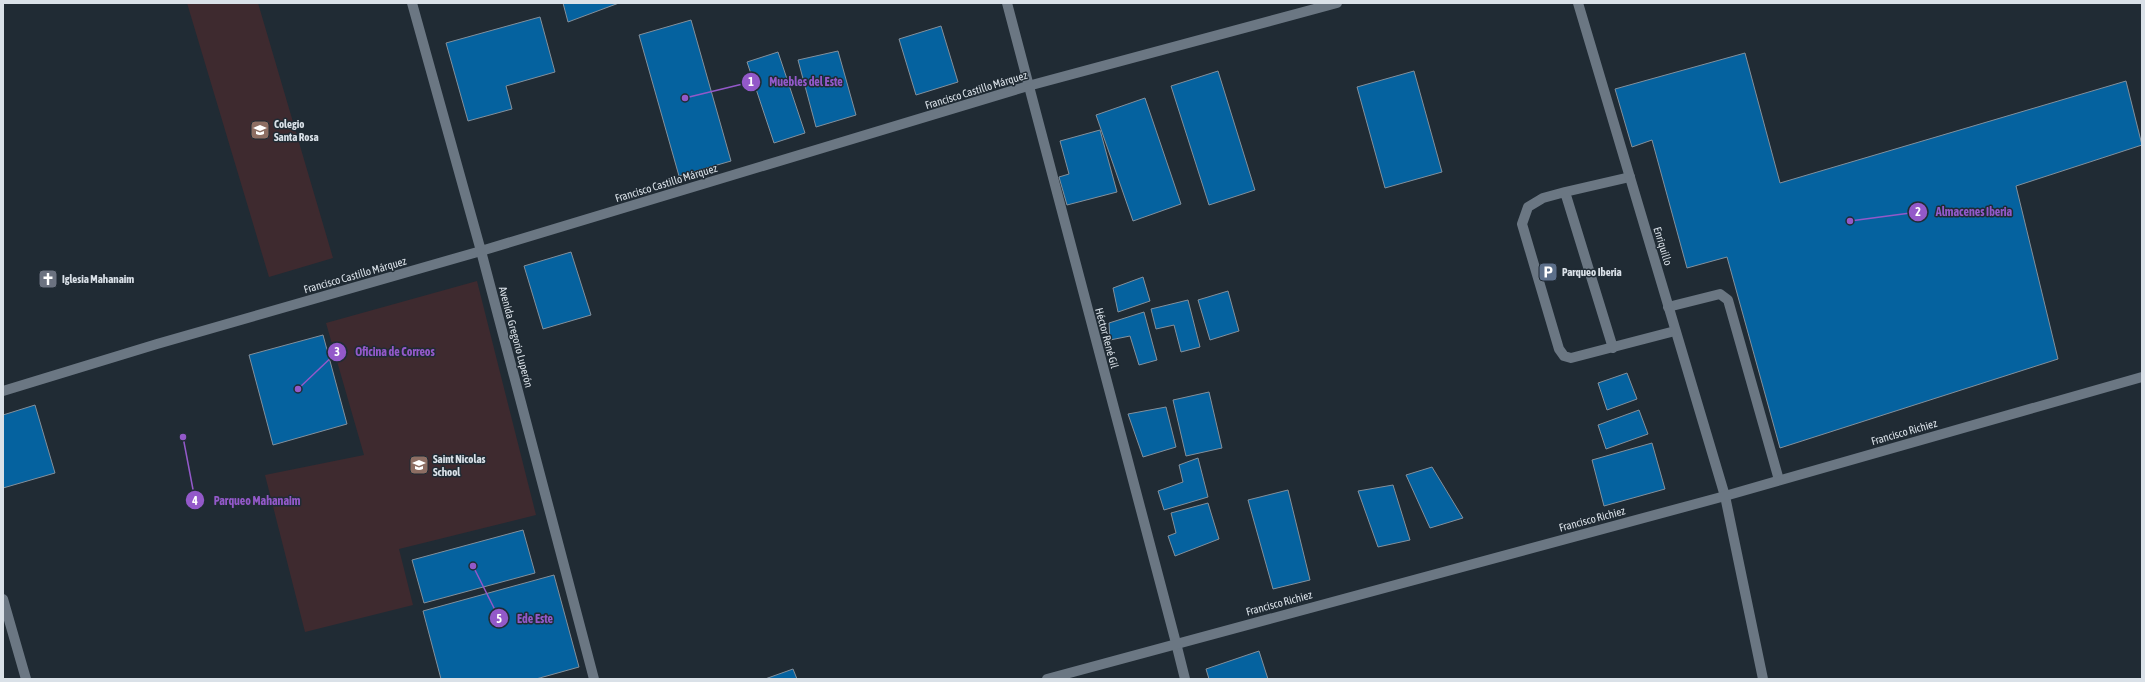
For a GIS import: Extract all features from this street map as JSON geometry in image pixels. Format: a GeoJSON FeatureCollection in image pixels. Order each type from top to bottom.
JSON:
{"type":"FeatureCollection","features":[{"type":"Feature","properties":{"kind":"main road","name":"Avenida Gregorio Luperón"},"geometry":{"type":"LineString","coordinates":[[412,3],[481,251],[594,679]]}},
{"type":"Feature","properties":{"kind":"main road","name":"Héctor René Gil"},"geometry":{"type":"LineString","coordinates":[[1007,3],[1186,679]]}},
{"type":"Feature","properties":{"kind":"main road","name":"Francisco Castillo Márquez"},"geometry":{"type":"LineString","coordinates":[[3,391],[157,344],[481,251],[1028,86],[1337,3]]}},
{"type":"Feature","properties":{"kind":"main road","name":"Enriquillo"},"geometry":{"type":"LineString","coordinates":[[1578,3],[1725,496],[1764,679]]}},
{"type":"Feature","properties":{"kind":"main road"},"geometry":{"type":"LineString","coordinates":[[1630,177],[1542,198],[1528,207],[1522,224],[1547,310],[1559,349],[1564,356],[1571,358],[1675,331]]}},
{"type":"Feature","properties":{"kind":"main road"},"geometry":{"type":"LineString","coordinates":[[1565,192],[1612,348]]}},
{"type":"Feature","properties":{"kind":"main road"},"geometry":{"type":"LineString","coordinates":[[1668,307],[1720,294],[1728,300],[1779,480]]}},
{"type":"Feature","properties":{"kind":"main road","name":"Francisco Richiez"},"geometry":{"type":"LineString","coordinates":[[1047,679],[1725,496],[2142,377]]}},
{"type":"Feature","properties":{"kind":"main road"},"geometry":{"type":"LineString","coordinates":[[3,599],[26,679]]}},
{"type":"Feature","properties":{"kind":"shaded area","name":"Colegio Santa Rosa"},"geometry":{"type":"Polygon","coordinates":[[[187,3],[258,3],[333,258],[269,277],[187,3]]]}},
{"type":"Feature","properties":{"kind":"shaded area","name":"Saint Nicolas School"},"geometry":{"type":"Polygon","coordinates":[[[477,281],[536,515],[399,549],[413,605],[305,632],[265,475],[364,455],[326,323],[477,281]]]}},
{"type":"Feature","properties":{"kind":"building"},"geometry":{"type":"Polygon","coordinates":[[[563,3],[619,3],[568,22],[563,3]]]}},
{"type":"Feature","properties":{"kind":"building"},"geometry":{"type":"Polygon","coordinates":[[[540,17],[555,72],[506,86],[512,109],[468,121],[446,43],[540,17]]]}},
{"type":"Feature","properties":{"kind":"building"},"geometry":{"type":"Polygon","coordinates":[[[691,20],[731,161],[679,176],[639,35],[691,20]]]}},
{"type":"Feature","properties":{"kind":"building"},"geometry":{"type":"Polygon","coordinates":[[[941,26],[958,82],[916,95],[899,39],[941,26]]]}},
{"type":"Feature","properties":{"kind":"building"},"geometry":{"type":"Polygon","coordinates":[[[838,51],[856,115],[816,127],[798,60],[838,51]]]}},
{"type":"Feature","properties":{"kind":"building"},"geometry":{"type":"Polygon","coordinates":[[[778,52],[805,133],[774,143],[747,62],[778,52]]]}},
{"type":"Feature","properties":{"kind":"building"},"geometry":{"type":"Polygon","coordinates":[[[1745,53],[1780,183],[2126,81],[2142,145],[2016,186],[2058,359],[1780,448],[1727,257],[1687,268],[1652,140],[1632,147],[1615,89],[1745,53]]]}},
{"type":"Feature","properties":{"kind":"building"},"geometry":{"type":"Polygon","coordinates":[[[1218,71],[1255,190],[1209,205],[1171,86],[1218,71]]]}},
{"type":"Feature","properties":{"kind":"building"},"geometry":{"type":"Polygon","coordinates":[[[1414,71],[1442,172],[1385,188],[1357,87],[1414,71]]]}},
{"type":"Feature","properties":{"kind":"building"},"geometry":{"type":"Polygon","coordinates":[[[1145,98],[1181,204],[1133,221],[1096,115],[1145,98]]]}},
{"type":"Feature","properties":{"kind":"building"},"geometry":{"type":"Polygon","coordinates":[[[1100,130],[1117,192],[1067,205],[1059,177],[1069,174],[1060,141],[1100,130]]]}},
{"type":"Feature","properties":{"kind":"building"},"geometry":{"type":"Polygon","coordinates":[[[571,252],[591,315],[543,329],[524,266],[571,252]]]}},
{"type":"Feature","properties":{"kind":"building"},"geometry":{"type":"Polygon","coordinates":[[[1143,277],[1150,301],[1118,312],[1113,288],[1143,277]]]}},
{"type":"Feature","properties":{"kind":"building"},"geometry":{"type":"Polygon","coordinates":[[[1228,291],[1239,331],[1210,340],[1198,300],[1228,291]]]}},
{"type":"Feature","properties":{"kind":"building"},"geometry":{"type":"Polygon","coordinates":[[[1188,300],[1200,347],[1181,352],[1174,325],[1156,329],[1151,309],[1188,300]]]}},
{"type":"Feature","properties":{"kind":"building"},"geometry":{"type":"Polygon","coordinates":[[[1144,312],[1157,360],[1139,365],[1130,336],[1110,340],[1109,323],[1144,312]]]}},
{"type":"Feature","properties":{"kind":"building"},"geometry":{"type":"Polygon","coordinates":[[[323,335],[347,424],[273,445],[249,355],[323,335]]]}},
{"type":"Feature","properties":{"kind":"building"},"geometry":{"type":"Polygon","coordinates":[[[1627,373],[1637,399],[1607,410],[1598,383],[1627,373]]]}},
{"type":"Feature","properties":{"kind":"building"},"geometry":{"type":"Polygon","coordinates":[[[1209,392],[1222,448],[1186,456],[1173,400],[1209,392]]]}},
{"type":"Feature","properties":{"kind":"building"},"geometry":{"type":"Polygon","coordinates":[[[35,405],[55,473],[3,488],[3,415],[35,405]]]}},
{"type":"Feature","properties":{"kind":"building"},"geometry":{"type":"Polygon","coordinates":[[[1166,407],[1176,447],[1143,457],[1128,414],[1166,407]]]}},
{"type":"Feature","properties":{"kind":"building"},"geometry":{"type":"Polygon","coordinates":[[[1639,410],[1648,434],[1606,449],[1598,425],[1639,410]]]}},
{"type":"Feature","properties":{"kind":"building"},"geometry":{"type":"Polygon","coordinates":[[[1652,443],[1665,489],[1604,506],[1592,460],[1652,443]]]}},
{"type":"Feature","properties":{"kind":"building"},"geometry":{"type":"Polygon","coordinates":[[[1198,458],[1208,497],[1164,510],[1158,491],[1183,482],[1179,465],[1198,458]]]}},
{"type":"Feature","properties":{"kind":"building"},"geometry":{"type":"Polygon","coordinates":[[[1432,467],[1463,518],[1430,528],[1406,475],[1432,467]]]}},
{"type":"Feature","properties":{"kind":"building"},"geometry":{"type":"Polygon","coordinates":[[[1393,485],[1410,540],[1378,547],[1358,491],[1393,485]]]}},
{"type":"Feature","properties":{"kind":"building"},"geometry":{"type":"Polygon","coordinates":[[[1288,490],[1310,580],[1273,589],[1248,500],[1288,490]]]}},
{"type":"Feature","properties":{"kind":"building"},"geometry":{"type":"Polygon","coordinates":[[[1208,503],[1219,539],[1175,556],[1168,536],[1176,533],[1171,513],[1208,503]]]}},
{"type":"Feature","properties":{"kind":"building"},"geometry":{"type":"Polygon","coordinates":[[[523,530],[535,573],[424,603],[412,560],[523,530]]]}},
{"type":"Feature","properties":{"kind":"building"},"geometry":{"type":"Polygon","coordinates":[[[554,575],[579,667],[536,679],[441,679],[423,611],[554,575]]]}},
{"type":"Feature","properties":{"kind":"building"},"geometry":{"type":"Polygon","coordinates":[[[1259,651],[1268,679],[1209,679],[1206,669],[1259,651]]]}},
{"type":"Feature","properties":{"kind":"building"},"geometry":{"type":"Polygon","coordinates":[[[793,669],[797,679],[765,679],[793,669]]]}},
{"type":"Feature","properties":{"kind":"place","name":"Muebles del Este"},"geometry":{"type":"Point","coordinates":[685,98]}},
{"type":"Feature","properties":{"kind":"place","name":"Colegio Santa Rosa"},"geometry":{"type":"Point","coordinates":[260,130]}},
{"type":"Feature","properties":{"kind":"place","name":"Almacenes Iberia"},"geometry":{"type":"Point","coordinates":[1850,221]}},
{"type":"Feature","properties":{"kind":"place","name":"Parqueo Iberia"},"geometry":{"type":"Point","coordinates":[1548,272]}},
{"type":"Feature","properties":{"kind":"place","name":"Iglesia Mahanaim"},"geometry":{"type":"Point","coordinates":[48,279]}},
{"type":"Feature","properties":{"kind":"place","name":"Oficina de Correos"},"geometry":{"type":"Point","coordinates":[298,389]}},
{"type":"Feature","properties":{"kind":"place","name":"Parqueo Mahanaim"},"geometry":{"type":"Point","coordinates":[183,437]}},
{"type":"Feature","properties":{"kind":"place","name":"Saint Nicolas School"},"geometry":{"type":"Point","coordinates":[419,465]}},
{"type":"Feature","properties":{"kind":"place","name":"Ede Este"},"geometry":{"type":"Point","coordinates":[473,566]}}]}
